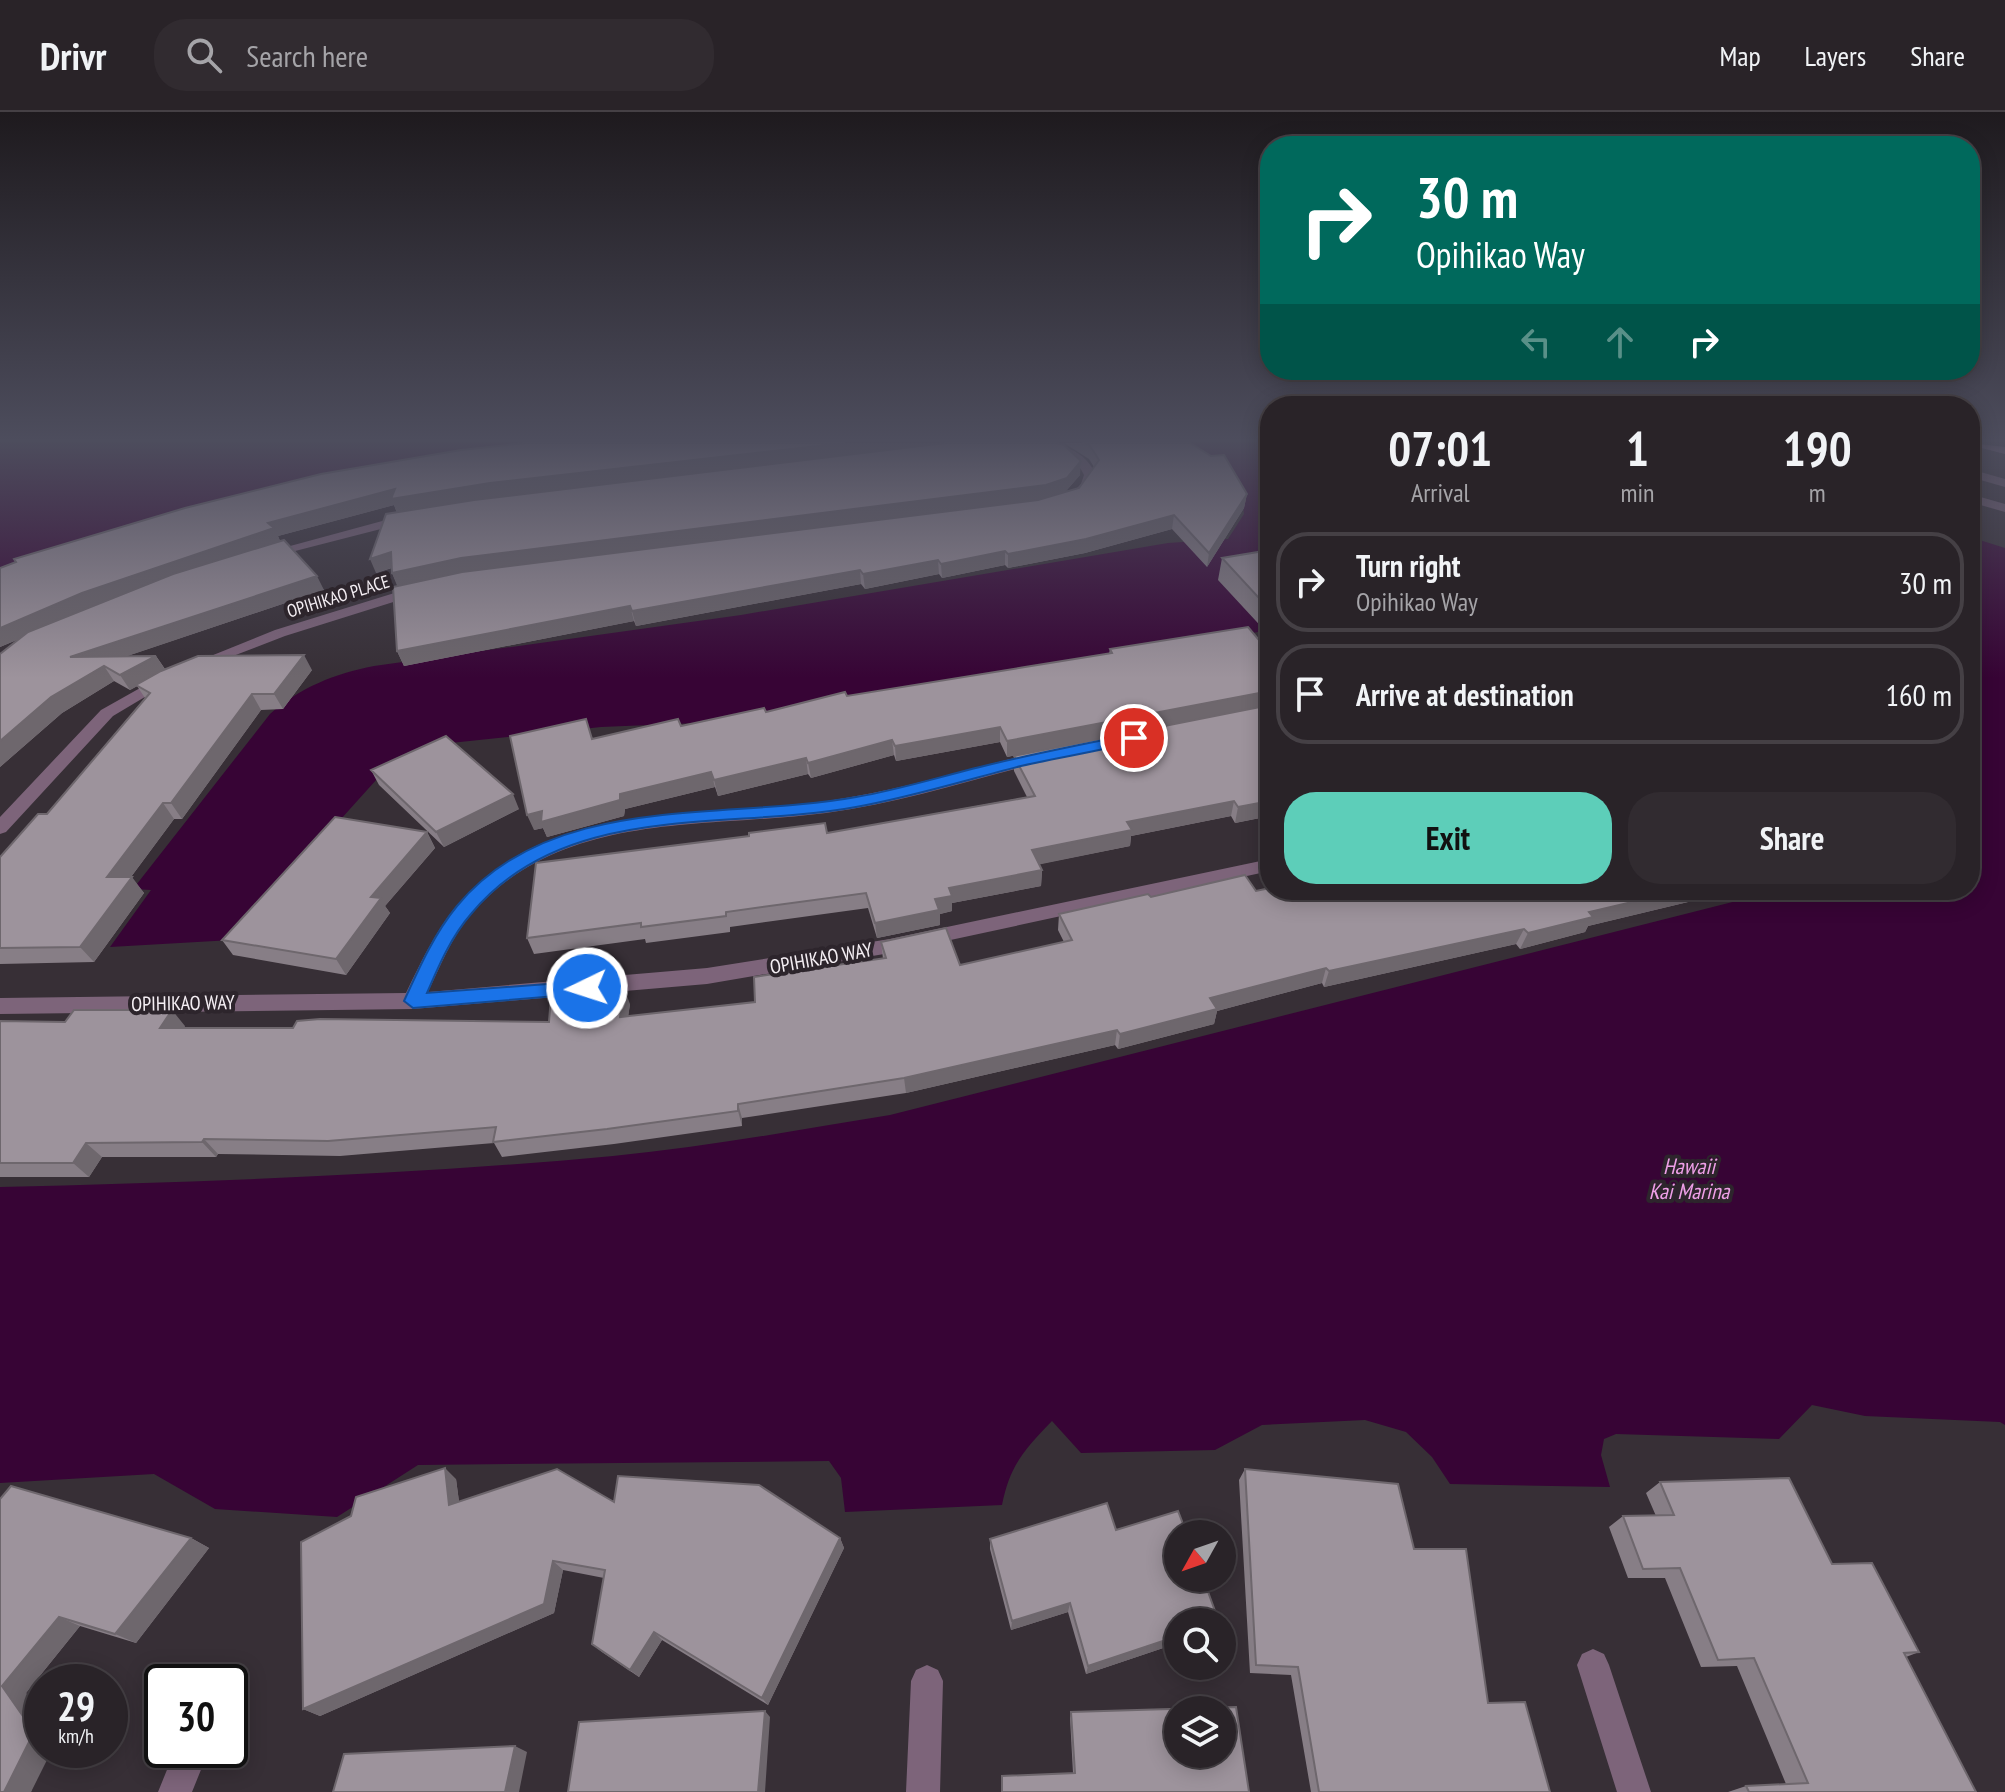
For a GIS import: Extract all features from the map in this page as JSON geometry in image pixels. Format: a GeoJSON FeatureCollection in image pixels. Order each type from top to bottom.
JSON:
{"type":"FeatureCollection","features":[{"type":"Feature","properties":{"kind":"street"},"geometry":{"type":"LineString","coordinates":[[250,559],[398,521]]}},
{"type":"Feature","properties":{"kind":"street","name":"OPIHIKAO PLACE"},"geometry":{"type":"LineString","coordinates":[[0,828],[86,733],[107,713],[133,697],[237,648],[430,587]]}},
{"type":"Feature","properties":{"kind":"street"},"geometry":{"type":"LineString","coordinates":[[413,1001],[437,949],[463,911],[483,890],[513,866],[571,838],[642,821],[789,811],[856,802],[1053,755]]}},
{"type":"Feature","properties":{"kind":"street","name":"OPIHIKAO WAY"},"geometry":{"type":"LineString","coordinates":[[0,1006],[413,1001],[615,986],[795,963],[985,927],[1260,867]]}},
{"type":"Feature","properties":{"kind":"street"},"geometry":{"type":"LineString","coordinates":[[1593,1665],[1634,1792]]}},
{"type":"Feature","properties":{"kind":"street"},"geometry":{"type":"LineString","coordinates":[[923,1792],[927,1681]]}},
{"type":"Feature","properties":{"kind":"street"},"geometry":{"type":"LineString","coordinates":[[175,1792],[185,1768]]}},
{"type":"Feature","properties":{"kind":"water"},"geometry":{"type":"Polygon","coordinates":[[[0,521],[248,521],[0,578],[0,521]]]}},
{"type":"Feature","properties":{"kind":"water"},"geometry":{"type":"Polygon","coordinates":[[[1239,521],[1260,521],[1260,632],[721,722],[601,727],[441,744],[377,779],[232,940],[110,947],[151,890],[133,889],[270,714],[294,696],[345,673],[374,666],[741,615],[1168,543],[1228,539],[1239,521]]]}},
{"type":"Feature","properties":{"kind":"water","name":"Hawaii Kai Marina"},"geometry":{"type":"Polygon","coordinates":[[[1980,540],[2005,548],[2005,1425],[2000,1422],[1865,1416],[1812,1405],[1779,1439],[1616,1434],[1604,1439],[1601,1455],[1610,1487],[1450,1484],[1432,1457],[1406,1432],[1365,1420],[1262,1425],[1215,1450],[1081,1453],[1052,1421],[1020,1459],[1009,1479],[1002,1505],[845,1512],[841,1478],[829,1461],[418,1465],[337,1517],[215,1509],[154,1474],[0,1483],[0,1187],[383,1173],[613,1156],[890,1115],[1740,900],[1980,900],[1980,540]]]}},
{"type":"Feature","properties":{"kind":"building"},"geometry":{"type":"Polygon","coordinates":[[[140,521],[274,521],[268,523],[274,528],[82,593],[0,628],[0,568],[16,562],[14,559],[140,521]]]}},
{"type":"Feature","properties":{"kind":"building"},"geometry":{"type":"Polygon","coordinates":[[[383,521],[754,521],[461,558],[392,573],[391,552],[370,559],[383,521]]]}},
{"type":"Feature","properties":{"kind":"building"},"geometry":{"type":"Polygon","coordinates":[[[867,521],[1151,521],[1086,539],[1008,554],[1005,551],[941,564],[938,560],[863,574],[860,570],[632,611],[630,606],[397,651],[393,587],[462,572],[867,521]]]}},
{"type":"Feature","properties":{"kind":"building"},"geometry":{"type":"Polygon","coordinates":[[[1180,521],[1229,521],[1209,553],[1180,521]]]}},
{"type":"Feature","properties":{"kind":"building"},"geometry":{"type":"Polygon","coordinates":[[[284,540],[317,576],[70,657],[156,656],[120,675],[104,666],[51,697],[0,741],[0,654],[28,632],[173,574],[284,540]]]}},
{"type":"Feature","properties":{"kind":"building"},"geometry":{"type":"Polygon","coordinates":[[[1260,552],[1260,599],[1222,558],[1260,552]]]}},
{"type":"Feature","properties":{"kind":"building"},"geometry":{"type":"Polygon","coordinates":[[[1248,627],[1260,641],[1260,693],[1007,741],[1000,727],[895,746],[892,740],[808,763],[806,758],[714,780],[711,772],[620,794],[620,800],[541,822],[542,811],[527,815],[510,736],[586,719],[592,739],[678,719],[681,726],[764,708],[766,712],[845,692],[847,696],[1112,653],[1110,649],[1248,627]]]}},
{"type":"Feature","properties":{"kind":"building"},"geometry":{"type":"Polygon","coordinates":[[[304,655],[274,694],[252,694],[171,803],[163,803],[107,877],[132,877],[80,947],[0,948],[0,857],[38,814],[47,814],[150,693],[136,685],[198,656],[304,655]]]}},
{"type":"Feature","properties":{"kind":"building"},"geometry":{"type":"Polygon","coordinates":[[[1260,707],[1260,803],[1238,807],[1234,801],[1127,822],[1132,830],[1032,850],[1042,870],[949,888],[952,896],[935,899],[939,910],[875,923],[866,893],[726,912],[726,916],[527,938],[536,863],[749,836],[749,833],[825,823],[827,833],[1035,796],[1014,756],[1260,707]]]}},
{"type":"Feature","properties":{"kind":"building"},"geometry":{"type":"Polygon","coordinates":[[[446,736],[513,794],[436,832],[371,770],[446,736]]]}},
{"type":"Feature","properties":{"kind":"building"},"geometry":{"type":"Polygon","coordinates":[[[335,817],[427,832],[371,897],[381,898],[336,959],[222,940],[335,817]]]}},
{"type":"Feature","properties":{"kind":"building"},"geometry":{"type":"Polygon","coordinates":[[[1245,875],[1256,891],[1260,890],[1260,900],[1640,900],[1589,912],[1593,917],[1528,933],[1524,929],[1329,971],[1326,968],[1210,998],[1217,1009],[1120,1034],[1117,1030],[904,1078],[738,1104],[738,1111],[493,1142],[496,1127],[328,1141],[204,1139],[202,1142],[86,1143],[73,1163],[0,1163],[0,1021],[65,1022],[74,1010],[172,1010],[160,1028],[293,1028],[297,1021],[320,1019],[549,1022],[551,996],[624,988],[620,1017],[755,1002],[754,977],[886,958],[881,942],[946,928],[960,965],[1072,940],[1059,914],[1148,894],[1151,897],[1245,875]]]}},
{"type":"Feature","properties":{"kind":"building"},"geometry":{"type":"Polygon","coordinates":[[[445,1468],[449,1505],[557,1469],[614,1502],[618,1476],[759,1485],[840,1538],[762,1698],[654,1632],[630,1670],[592,1644],[605,1570],[553,1561],[544,1604],[303,1709],[301,1542],[351,1516],[356,1497],[445,1468]]]}},
{"type":"Feature","properties":{"kind":"building"},"geometry":{"type":"Polygon","coordinates":[[[1245,1469],[1398,1484],[1414,1549],[1466,1549],[1488,1703],[1525,1702],[1550,1792],[1319,1792],[1298,1667],[1256,1665],[1245,1469]]]}},
{"type":"Feature","properties":{"kind":"building"},"geometry":{"type":"Polygon","coordinates":[[[1789,1478],[1832,1564],[1872,1563],[1919,1652],[1904,1653],[1976,1792],[1749,1792],[1746,1786],[1808,1783],[1754,1658],[1718,1660],[1680,1568],[1643,1569],[1623,1516],[1674,1515],[1660,1482],[1789,1478]]]}},
{"type":"Feature","properties":{"kind":"building"},"geometry":{"type":"Polygon","coordinates":[[[11,1486],[191,1538],[115,1634],[59,1617],[2,1686],[24,1718],[24,1752],[4,1792],[0,1792],[0,1499],[11,1486]]]}},
{"type":"Feature","properties":{"kind":"building"},"geometry":{"type":"Polygon","coordinates":[[[1107,1503],[1116,1530],[1178,1511],[1182,1520],[1164,1520],[1164,1592],[1208,1592],[1214,1608],[1164,1608],[1164,1641],[1088,1666],[1070,1603],[1012,1621],[990,1539],[1107,1503]]]}},
{"type":"Feature","properties":{"kind":"building"},"geometry":{"type":"Polygon","coordinates":[[[1236,1707],[1249,1792],[1002,1792],[1002,1776],[1075,1773],[1071,1712],[1164,1709],[1164,1768],[1236,1768],[1236,1707]]]}},
{"type":"Feature","properties":{"kind":"building"},"geometry":{"type":"Polygon","coordinates":[[[765,1711],[758,1792],[568,1792],[579,1722],[765,1711]]]}},
{"type":"Feature","properties":{"kind":"building"},"geometry":{"type":"Polygon","coordinates":[[[515,1746],[505,1792],[333,1792],[344,1754],[515,1746]]]}},
{"type":"Feature","properties":{"kind":"route"},"geometry":{"type":"LineString","coordinates":[[587,988],[413,1001],[437,949],[463,911],[483,890],[513,866],[571,838],[642,821],[789,811],[856,802],[1026,760],[1134,738]]}}]}
